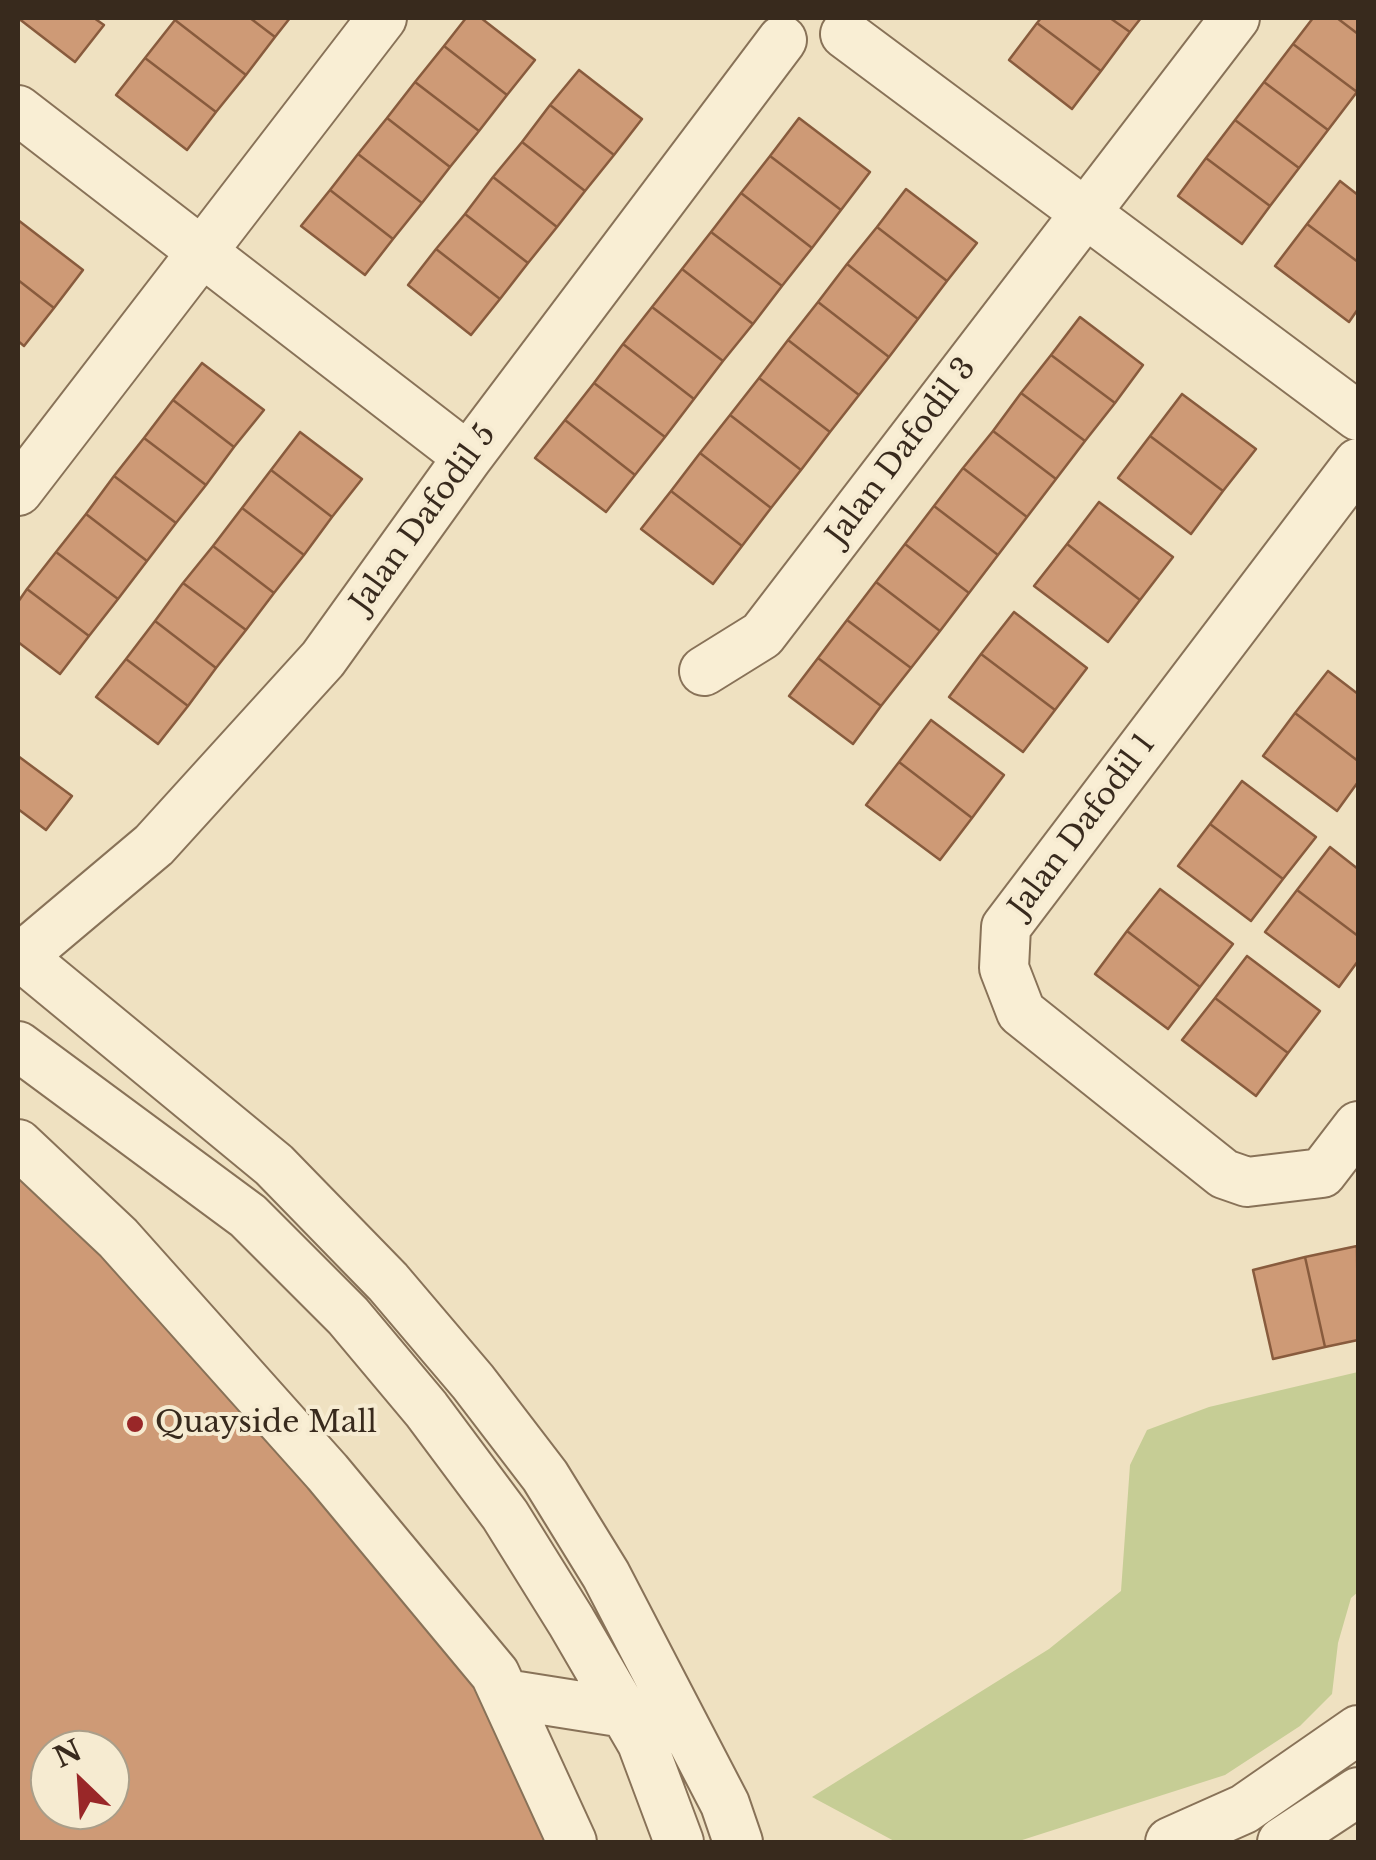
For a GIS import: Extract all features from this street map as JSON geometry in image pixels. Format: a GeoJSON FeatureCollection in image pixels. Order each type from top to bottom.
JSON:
{"type":"FeatureCollection","features":[{"type":"Feature","properties":{"kind":"street"},"geometry":{"type":"LineString","coordinates":[[18,491],[382,18]]}},
{"type":"Feature","properties":{"kind":"street","name":"Jalan Dafodil 3"},"geometry":{"type":"LineString","coordinates":[[704,670],[762,635],[1235,18]]}},
{"type":"Feature","properties":{"kind":"street"},"geometry":{"type":"LineString","coordinates":[[776,29],[800,49],[820,50],[830,47],[849,26],[1083,214],[1358,417],[1350,435],[1358,463]]}},
{"type":"Feature","properties":{"kind":"street","name":"Jalan Dafodil 5"},"geometry":{"type":"LineString","coordinates":[[19,955],[154,845],[323,659],[776,29]]}},
{"type":"Feature","properties":{"kind":"street"},"geometry":{"type":"LineString","coordinates":[[18,110],[468,457]]}},
{"type":"Feature","properties":{"kind":"street","name":"Jalan Dafodil 1"},"geometry":{"type":"LineString","coordinates":[[1358,463],[1006,927],[1004,968],[1021,1012],[1224,1174],[1247,1182],[1340,1169],[1358,1126]]}},
{"type":"Feature","properties":{"kind":"street"},"geometry":{"type":"LineString","coordinates":[[19,955],[274,1165],[388,1282],[473,1382],[545,1476],[606,1575],[725,1804],[738,1842]]}},
{"type":"Feature","properties":{"kind":"street"},"geometry":{"type":"LineString","coordinates":[[20,1052],[248,1216],[348,1316],[426,1409],[505,1516],[642,1743],[679,1842]]}},
{"type":"Feature","properties":{"kind":"street"},"geometry":{"type":"LineString","coordinates":[[18,1144],[118,1238],[327,1472],[495,1674],[572,1842]]}},
{"type":"Feature","properties":{"kind":"street"},"geometry":{"type":"LineString","coordinates":[[505,1694],[624,1713]]}},
{"type":"Feature","properties":{"kind":"street"},"geometry":{"type":"LineString","coordinates":[[1170,1842],[1244,1809],[1358,1730]]}},
{"type":"Feature","properties":{"kind":"street"},"geometry":{"type":"LineString","coordinates":[[1282,1842],[1358,1792]]}},
{"type":"Feature","properties":{"kind":"green space"},"geometry":{"type":"Polygon","coordinates":[[[1358,1372],[1358,1592],[1351,1598],[1338,1643],[1332,1694],[1300,1726],[1225,1775],[1016,1842],[896,1842],[812,1797],[1049,1649],[1121,1591],[1130,1465],[1147,1430],[1209,1407],[1358,1372]]]}},
{"type":"Feature","properties":{"kind":"building"},"geometry":{"type":"Polygon","coordinates":[[[18,18],[94,18],[104,25],[75,62],[18,18]]]}},
{"type":"Feature","properties":{"kind":"building"},"geometry":{"type":"Polygon","coordinates":[[[177,18],[250,18],[275,37],[246,75],[177,18]]]}},
{"type":"Feature","properties":{"kind":"building"},"geometry":{"type":"Polygon","coordinates":[[[250,18],[290,18],[275,37],[250,18]]]}},
{"type":"Feature","properties":{"kind":"building"},"geometry":{"type":"Polygon","coordinates":[[[466,18],[481,18],[535,60],[507,95],[444,46],[466,18]]]}},
{"type":"Feature","properties":{"kind":"building"},"geometry":{"type":"Polygon","coordinates":[[[1041,18],[1110,18],[1130,32],[1101,71],[1037,23],[1041,18]]]}},
{"type":"Feature","properties":{"kind":"building"},"geometry":{"type":"Polygon","coordinates":[[[1110,18],[1141,18],[1130,32],[1110,18]]]}},
{"type":"Feature","properties":{"kind":"building"},"geometry":{"type":"Polygon","coordinates":[[[1313,18],[1337,18],[1358,34],[1357,92],[1293,44],[1313,18]]]}},
{"type":"Feature","properties":{"kind":"building"},"geometry":{"type":"Polygon","coordinates":[[[1337,18],[1358,18],[1358,34],[1337,18]]]}},
{"type":"Feature","properties":{"kind":"building"},"geometry":{"type":"Polygon","coordinates":[[[175,20],[246,75],[216,112],[145,58],[175,20]]]}},
{"type":"Feature","properties":{"kind":"building"},"geometry":{"type":"Polygon","coordinates":[[[1037,23],[1101,71],[1072,109],[1009,60],[1037,23]]]}},
{"type":"Feature","properties":{"kind":"building"},"geometry":{"type":"Polygon","coordinates":[[[1293,44],[1357,92],[1328,130],[1264,82],[1293,44]]]}},
{"type":"Feature","properties":{"kind":"building"},"geometry":{"type":"Polygon","coordinates":[[[444,46],[507,95],[479,131],[415,82],[444,46]]]}},
{"type":"Feature","properties":{"kind":"building"},"geometry":{"type":"Polygon","coordinates":[[[145,58],[216,112],[187,150],[116,95],[145,58]]]}},
{"type":"Feature","properties":{"kind":"building"},"geometry":{"type":"Polygon","coordinates":[[[579,70],[642,119],[614,155],[550,105],[579,70]]]}},
{"type":"Feature","properties":{"kind":"building"},"geometry":{"type":"Polygon","coordinates":[[[415,82],[479,131],[450,167],[387,118],[415,82]]]}},
{"type":"Feature","properties":{"kind":"building"},"geometry":{"type":"Polygon","coordinates":[[[1264,82],[1328,130],[1299,168],[1235,120],[1264,82]]]}},
{"type":"Feature","properties":{"kind":"building"},"geometry":{"type":"Polygon","coordinates":[[[550,105],[614,155],[585,191],[522,142],[550,105]]]}},
{"type":"Feature","properties":{"kind":"building"},"geometry":{"type":"Polygon","coordinates":[[[387,118],[450,167],[422,203],[358,154],[387,118]]]}},
{"type":"Feature","properties":{"kind":"building"},"geometry":{"type":"Polygon","coordinates":[[[799,118],[870,172],[841,210],[770,156],[799,118]]]}},
{"type":"Feature","properties":{"kind":"building"},"geometry":{"type":"Polygon","coordinates":[[[1235,120],[1299,168],[1270,206],[1206,158],[1235,120]]]}},
{"type":"Feature","properties":{"kind":"building"},"geometry":{"type":"Polygon","coordinates":[[[522,142],[585,191],[557,227],[493,177],[522,142]]]}},
{"type":"Feature","properties":{"kind":"building"},"geometry":{"type":"Polygon","coordinates":[[[358,154],[422,203],[393,239],[330,190],[358,154]]]}},
{"type":"Feature","properties":{"kind":"building"},"geometry":{"type":"Polygon","coordinates":[[[770,156],[841,210],[812,248],[741,193],[770,156]]]}},
{"type":"Feature","properties":{"kind":"building"},"geometry":{"type":"Polygon","coordinates":[[[1206,158],[1270,206],[1242,244],[1178,196],[1206,158]]]}},
{"type":"Feature","properties":{"kind":"building"},"geometry":{"type":"Polygon","coordinates":[[[493,177],[557,227],[528,263],[465,214],[493,177]]]}},
{"type":"Feature","properties":{"kind":"building"},"geometry":{"type":"Polygon","coordinates":[[[1340,181],[1358,195],[1358,262],[1307,224],[1340,181]]]}},
{"type":"Feature","properties":{"kind":"building"},"geometry":{"type":"Polygon","coordinates":[[[906,189],[977,243],[947,281],[877,227],[906,189]]]}},
{"type":"Feature","properties":{"kind":"building"},"geometry":{"type":"Polygon","coordinates":[[[330,190],[393,239],[365,275],[301,226],[330,190]]]}},
{"type":"Feature","properties":{"kind":"building"},"geometry":{"type":"Polygon","coordinates":[[[741,193],[812,248],[782,286],[711,232],[741,193]]]}},
{"type":"Feature","properties":{"kind":"building"},"geometry":{"type":"Polygon","coordinates":[[[465,214],[528,263],[500,299],[436,249],[465,214]]]}},
{"type":"Feature","properties":{"kind":"building"},"geometry":{"type":"Polygon","coordinates":[[[18,220],[83,270],[54,308],[18,280],[18,220]]]}},
{"type":"Feature","properties":{"kind":"building"},"geometry":{"type":"Polygon","coordinates":[[[1307,224],[1358,262],[1358,309],[1349,322],[1275,266],[1307,224]]]}},
{"type":"Feature","properties":{"kind":"building"},"geometry":{"type":"Polygon","coordinates":[[[877,227],[947,281],[918,319],[847,264],[877,227]]]}},
{"type":"Feature","properties":{"kind":"building"},"geometry":{"type":"Polygon","coordinates":[[[711,232],[782,286],[753,324],[682,269],[711,232]]]}},
{"type":"Feature","properties":{"kind":"building"},"geometry":{"type":"Polygon","coordinates":[[[436,249],[500,299],[471,335],[408,285],[436,249]]]}},
{"type":"Feature","properties":{"kind":"building"},"geometry":{"type":"Polygon","coordinates":[[[847,264],[918,319],[889,357],[818,302],[847,264]]]}},
{"type":"Feature","properties":{"kind":"building"},"geometry":{"type":"Polygon","coordinates":[[[682,269],[753,324],[723,361],[652,307],[682,269]]]}},
{"type":"Feature","properties":{"kind":"building"},"geometry":{"type":"Polygon","coordinates":[[[18,280],[54,308],[24,346],[18,341],[18,280]]]}},
{"type":"Feature","properties":{"kind":"building"},"geometry":{"type":"Polygon","coordinates":[[[818,302],[889,357],[859,395],[788,340],[818,302]]]}},
{"type":"Feature","properties":{"kind":"building"},"geometry":{"type":"Polygon","coordinates":[[[652,307],[723,361],[694,399],[623,344],[652,307]]]}},
{"type":"Feature","properties":{"kind":"building"},"geometry":{"type":"Polygon","coordinates":[[[1080,317],[1143,365],[1115,403],[1051,355],[1080,317]]]}},
{"type":"Feature","properties":{"kind":"building"},"geometry":{"type":"Polygon","coordinates":[[[788,340],[859,395],[830,432],[759,378],[788,340]]]}},
{"type":"Feature","properties":{"kind":"building"},"geometry":{"type":"Polygon","coordinates":[[[623,344],[694,399],[665,437],[594,383],[623,344]]]}},
{"type":"Feature","properties":{"kind":"building"},"geometry":{"type":"Polygon","coordinates":[[[1051,355],[1115,403],[1085,441],[1021,393],[1051,355]]]}},
{"type":"Feature","properties":{"kind":"building"},"geometry":{"type":"Polygon","coordinates":[[[202,363],[264,410],[234,447],[173,400],[202,363]]]}},
{"type":"Feature","properties":{"kind":"building"},"geometry":{"type":"Polygon","coordinates":[[[759,378],[830,432],[801,470],[730,415],[759,378]]]}},
{"type":"Feature","properties":{"kind":"building"},"geometry":{"type":"Polygon","coordinates":[[[594,383],[665,437],[635,475],[565,420],[594,383]]]}},
{"type":"Feature","properties":{"kind":"building"},"geometry":{"type":"Polygon","coordinates":[[[1021,393],[1085,441],[1056,479],[993,431],[1021,393]]]}},
{"type":"Feature","properties":{"kind":"building"},"geometry":{"type":"Polygon","coordinates":[[[1182,394],[1256,449],[1223,491],[1150,436],[1182,394]]]}},
{"type":"Feature","properties":{"kind":"building"},"geometry":{"type":"Polygon","coordinates":[[[173,400],[234,447],[206,485],[144,438],[173,400]]]}},
{"type":"Feature","properties":{"kind":"building"},"geometry":{"type":"Polygon","coordinates":[[[730,415],[801,470],[771,508],[700,453],[730,415]]]}},
{"type":"Feature","properties":{"kind":"building"},"geometry":{"type":"Polygon","coordinates":[[[565,420],[635,475],[606,512],[535,458],[565,420]]]}},
{"type":"Feature","properties":{"kind":"building"},"geometry":{"type":"Polygon","coordinates":[[[993,431],[1056,479],[1027,517],[963,468],[993,431]]]}},
{"type":"Feature","properties":{"kind":"building"},"geometry":{"type":"Polygon","coordinates":[[[300,432],[362,479],[332,517],[271,470],[300,432]]]}},
{"type":"Feature","properties":{"kind":"building"},"geometry":{"type":"Polygon","coordinates":[[[1150,436],[1223,491],[1191,534],[1118,478],[1150,436]]]}},
{"type":"Feature","properties":{"kind":"building"},"geometry":{"type":"Polygon","coordinates":[[[144,438],[206,485],[176,523],[114,476],[144,438]]]}},
{"type":"Feature","properties":{"kind":"building"},"geometry":{"type":"Polygon","coordinates":[[[700,453],[771,508],[742,546],[671,491],[700,453]]]}},
{"type":"Feature","properties":{"kind":"building"},"geometry":{"type":"Polygon","coordinates":[[[963,468],[1027,517],[998,555],[934,506],[963,468]]]}},
{"type":"Feature","properties":{"kind":"building"},"geometry":{"type":"Polygon","coordinates":[[[271,470],[332,517],[304,555],[242,508],[271,470]]]}},
{"type":"Feature","properties":{"kind":"building"},"geometry":{"type":"Polygon","coordinates":[[[114,476],[176,523],[147,561],[86,514],[114,476]]]}},
{"type":"Feature","properties":{"kind":"building"},"geometry":{"type":"Polygon","coordinates":[[[671,491],[742,546],[713,584],[641,529],[671,491]]]}},
{"type":"Feature","properties":{"kind":"building"},"geometry":{"type":"Polygon","coordinates":[[[1099,502],[1173,557],[1140,600],[1067,544],[1099,502]]]}},
{"type":"Feature","properties":{"kind":"building"},"geometry":{"type":"Polygon","coordinates":[[[934,506],[998,555],[969,593],[905,544],[934,506]]]}},
{"type":"Feature","properties":{"kind":"building"},"geometry":{"type":"Polygon","coordinates":[[[242,508],[304,555],[274,593],[213,546],[242,508]]]}},
{"type":"Feature","properties":{"kind":"building"},"geometry":{"type":"Polygon","coordinates":[[[86,514],[147,561],[118,599],[56,552],[86,514]]]}},
{"type":"Feature","properties":{"kind":"building"},"geometry":{"type":"Polygon","coordinates":[[[905,544],[969,593],[940,631],[876,582],[905,544]]]}},
{"type":"Feature","properties":{"kind":"building"},"geometry":{"type":"Polygon","coordinates":[[[1067,544],[1140,600],[1108,642],[1034,586],[1067,544]]]}},
{"type":"Feature","properties":{"kind":"building"},"geometry":{"type":"Polygon","coordinates":[[[213,546],[274,593],[246,630],[183,583],[213,546]]]}},
{"type":"Feature","properties":{"kind":"building"},"geometry":{"type":"Polygon","coordinates":[[[56,552],[118,599],[89,636],[27,589],[56,552]]]}},
{"type":"Feature","properties":{"kind":"building"},"geometry":{"type":"Polygon","coordinates":[[[876,582],[940,631],[911,668],[847,620],[876,582]]]}},
{"type":"Feature","properties":{"kind":"building"},"geometry":{"type":"Polygon","coordinates":[[[183,583],[246,630],[216,668],[155,621],[183,583]]]}},
{"type":"Feature","properties":{"kind":"building"},"geometry":{"type":"Polygon","coordinates":[[[27,589],[89,636],[60,674],[18,642],[18,602],[27,589]]]}},
{"type":"Feature","properties":{"kind":"building"},"geometry":{"type":"Polygon","coordinates":[[[1014,612],[1087,668],[1055,710],[981,654],[1014,612]]]}},
{"type":"Feature","properties":{"kind":"building"},"geometry":{"type":"Polygon","coordinates":[[[847,620],[911,668],[881,706],[818,658],[847,620]]]}},
{"type":"Feature","properties":{"kind":"building"},"geometry":{"type":"Polygon","coordinates":[[[155,621],[216,668],[188,706],[126,659],[155,621]]]}},
{"type":"Feature","properties":{"kind":"building"},"geometry":{"type":"Polygon","coordinates":[[[981,654],[1055,710],[1023,752],[949,697],[981,654]]]}},
{"type":"Feature","properties":{"kind":"building"},"geometry":{"type":"Polygon","coordinates":[[[818,658],[881,706],[853,744],[789,696],[818,658]]]}},
{"type":"Feature","properties":{"kind":"building"},"geometry":{"type":"Polygon","coordinates":[[[126,659],[188,706],[158,744],[96,697],[126,659]]]}},
{"type":"Feature","properties":{"kind":"building"},"geometry":{"type":"Polygon","coordinates":[[[1328,671],[1358,694],[1358,761],[1295,713],[1328,671]]]}},
{"type":"Feature","properties":{"kind":"building"},"geometry":{"type":"Polygon","coordinates":[[[1295,713],[1358,761],[1358,782],[1337,811],[1263,756],[1295,713]]]}},
{"type":"Feature","properties":{"kind":"building"},"geometry":{"type":"Polygon","coordinates":[[[931,720],[1004,775],[972,818],[899,762],[931,720]]]}},
{"type":"Feature","properties":{"kind":"building"},"geometry":{"type":"Polygon","coordinates":[[[18,756],[72,796],[46,830],[18,809],[18,756]]]}},
{"type":"Feature","properties":{"kind":"building"},"geometry":{"type":"Polygon","coordinates":[[[899,762],[972,818],[940,860],[866,805],[899,762]]]}},
{"type":"Feature","properties":{"kind":"building"},"geometry":{"type":"Polygon","coordinates":[[[1242,781],[1316,837],[1283,879],[1210,824],[1242,781]]]}},
{"type":"Feature","properties":{"kind":"building"},"geometry":{"type":"Polygon","coordinates":[[[1210,824],[1283,879],[1251,921],[1178,866],[1210,824]]]}},
{"type":"Feature","properties":{"kind":"building"},"geometry":{"type":"Polygon","coordinates":[[[1330,847],[1358,869],[1358,936],[1297,890],[1330,847]]]}},
{"type":"Feature","properties":{"kind":"building"},"geometry":{"type":"Polygon","coordinates":[[[1160,889],[1233,944],[1200,987],[1127,931],[1160,889]]]}},
{"type":"Feature","properties":{"kind":"building"},"geometry":{"type":"Polygon","coordinates":[[[1297,890],[1358,936],[1358,961],[1339,987],[1265,932],[1297,890]]]}},
{"type":"Feature","properties":{"kind":"building"},"geometry":{"type":"Polygon","coordinates":[[[1127,931],[1200,987],[1168,1029],[1095,974],[1127,931]]]}},
{"type":"Feature","properties":{"kind":"building"},"geometry":{"type":"Polygon","coordinates":[[[1247,956],[1320,1011],[1288,1053],[1215,998],[1247,956]]]}},
{"type":"Feature","properties":{"kind":"building"},"geometry":{"type":"Polygon","coordinates":[[[1215,998],[1288,1053],[1256,1096],[1182,1040],[1215,998]]]}},
{"type":"Feature","properties":{"kind":"building","name":"Quayside Mall"},"geometry":{"type":"Polygon","coordinates":[[[18,1163],[489,1685],[560,1842],[18,1842],[18,1163]]]}},
{"type":"Feature","properties":{"kind":"building"},"geometry":{"type":"Polygon","coordinates":[[[1357,1246],[1358,1340],[1325,1347],[1305,1257],[1357,1246]]]}},
{"type":"Feature","properties":{"kind":"building"},"geometry":{"type":"Polygon","coordinates":[[[1305,1257],[1325,1347],[1273,1359],[1253,1270],[1305,1257]]]}},
{"type":"Feature","properties":{"kind":"place","name":"Quayside Mall"},"geometry":{"type":"Point","coordinates":[135,1424]}}]}
